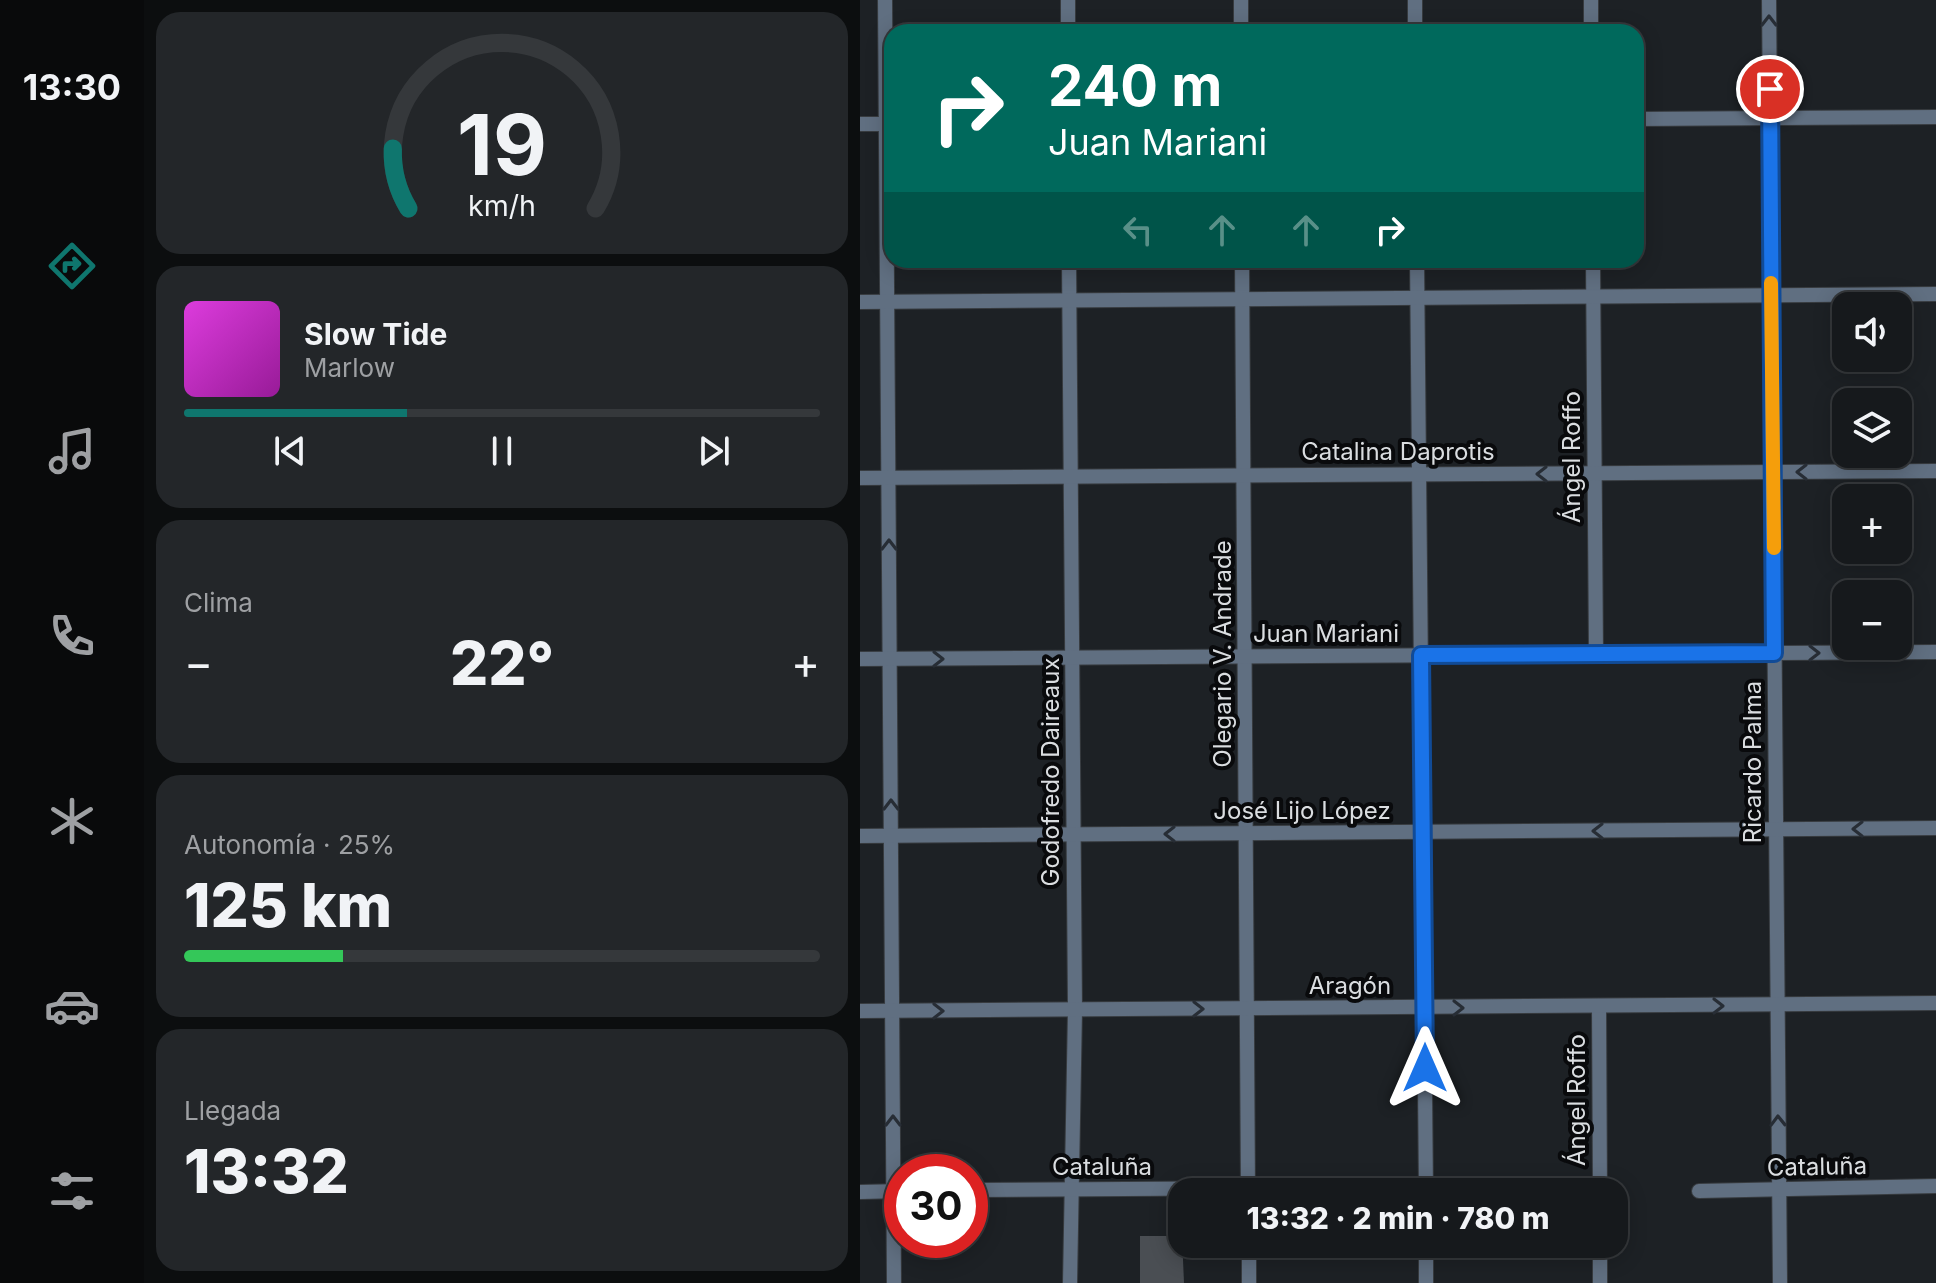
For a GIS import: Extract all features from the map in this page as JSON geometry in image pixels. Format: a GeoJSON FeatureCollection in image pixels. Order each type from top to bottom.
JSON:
{"type":"FeatureCollection","features":[{"type":"Feature","properties":{"kind":"street"},"geometry":{"type":"LineString","coordinates":[[885,0],[886,24]]}},
{"type":"Feature","properties":{"kind":"street"},"geometry":{"type":"LineString","coordinates":[[1068,0],[1068,24]]}},
{"type":"Feature","properties":{"kind":"street"},"geometry":{"type":"LineString","coordinates":[[1241,0],[1241,24]]}},
{"type":"Feature","properties":{"kind":"street"},"geometry":{"type":"LineString","coordinates":[[1415,0],[1415,24]]}},
{"type":"Feature","properties":{"kind":"street"},"geometry":{"type":"LineString","coordinates":[[1591,0],[1591,24]]}},
{"type":"Feature","properties":{"kind":"street","name":"Ricardo Palma"},"geometry":{"type":"LineString","coordinates":[[1769,0],[1780,1283]]}},
{"type":"Feature","properties":{"kind":"street"},"geometry":{"type":"LineString","coordinates":[[1644,119],[1936,117]]}},
{"type":"Feature","properties":{"kind":"street"},"geometry":{"type":"LineString","coordinates":[[860,124],[884,124]]}},
{"type":"Feature","properties":{"kind":"street"},"geometry":{"type":"LineString","coordinates":[[887,268],[892,1011],[897,1154]]}},
{"type":"Feature","properties":{"kind":"street","name":"Godofredo Daireaux"},"geometry":{"type":"LineString","coordinates":[[1069,268],[1075,1010],[1070,1283]]}},
{"type":"Feature","properties":{"kind":"street","name":"Olegario V. Andrade"},"geometry":{"type":"LineString","coordinates":[[1242,268],[1248,1178]]}},
{"type":"Feature","properties":{"kind":"street"},"geometry":{"type":"LineString","coordinates":[[1417,268],[1426,1178]]}},
{"type":"Feature","properties":{"kind":"street","name":"Ángel Roffo"},"geometry":{"type":"LineString","coordinates":[[1593,268],[1596,653]]}},
{"type":"Feature","properties":{"kind":"street"},"geometry":{"type":"LineString","coordinates":[[860,302],[1936,294]]}},
{"type":"Feature","properties":{"kind":"street","name":"Catalina Daprotis"},"geometry":{"type":"LineString","coordinates":[[860,478],[1936,471]]}},
{"type":"Feature","properties":{"kind":"street","name":"Juan Mariani"},"geometry":{"type":"LineString","coordinates":[[860,659],[1936,652]]}},
{"type":"Feature","properties":{"kind":"street","name":"José Lijo López"},"geometry":{"type":"LineString","coordinates":[[860,836],[1936,828]]}},
{"type":"Feature","properties":{"kind":"street","name":"Aragón"},"geometry":{"type":"LineString","coordinates":[[860,1011],[1936,1003]]}},
{"type":"Feature","properties":{"kind":"street","name":"Ángel Roffo"},"geometry":{"type":"LineString","coordinates":[[1599,1007],[1600,1178]]}},
{"type":"Feature","properties":{"kind":"street","name":"Cataluña"},"geometry":{"type":"LineString","coordinates":[[1699,1191],[1936,1186]]}},
{"type":"Feature","properties":{"kind":"street","name":"Cataluña"},"geometry":{"type":"LineString","coordinates":[[988,1190],[1168,1190]]}},
{"type":"Feature","properties":{"kind":"street"},"geometry":{"type":"LineString","coordinates":[[860,1192],[884,1191]]}},
{"type":"Feature","properties":{"kind":"street"},"geometry":{"type":"LineString","coordinates":[[894,1283],[895,1258]]}},
{"type":"Feature","properties":{"kind":"street"},"geometry":{"type":"LineString","coordinates":[[1249,1258],[1249,1283]]}},
{"type":"Feature","properties":{"kind":"street"},"geometry":{"type":"LineString","coordinates":[[1426,1258],[1426,1283]]}},
{"type":"Feature","properties":{"kind":"street"},"geometry":{"type":"LineString","coordinates":[[1600,1258],[1600,1283]]}},
{"type":"Feature","properties":{"kind":"building"},"geometry":{"type":"Polygon","coordinates":[[[1140,1236],[1168,1236],[1168,1258],[1183,1258],[1184,1283],[1140,1283],[1140,1236]]]}},
{"type":"Feature","properties":{"kind":"slow traffic"},"geometry":{"type":"LineString","coordinates":[[1771,283],[1774,548]]}},
{"type":"Feature","properties":{"kind":"route"},"geometry":{"type":"LineString","coordinates":[[1425,1068],[1421,655],[1774,653],[1770,89]]}}]}
